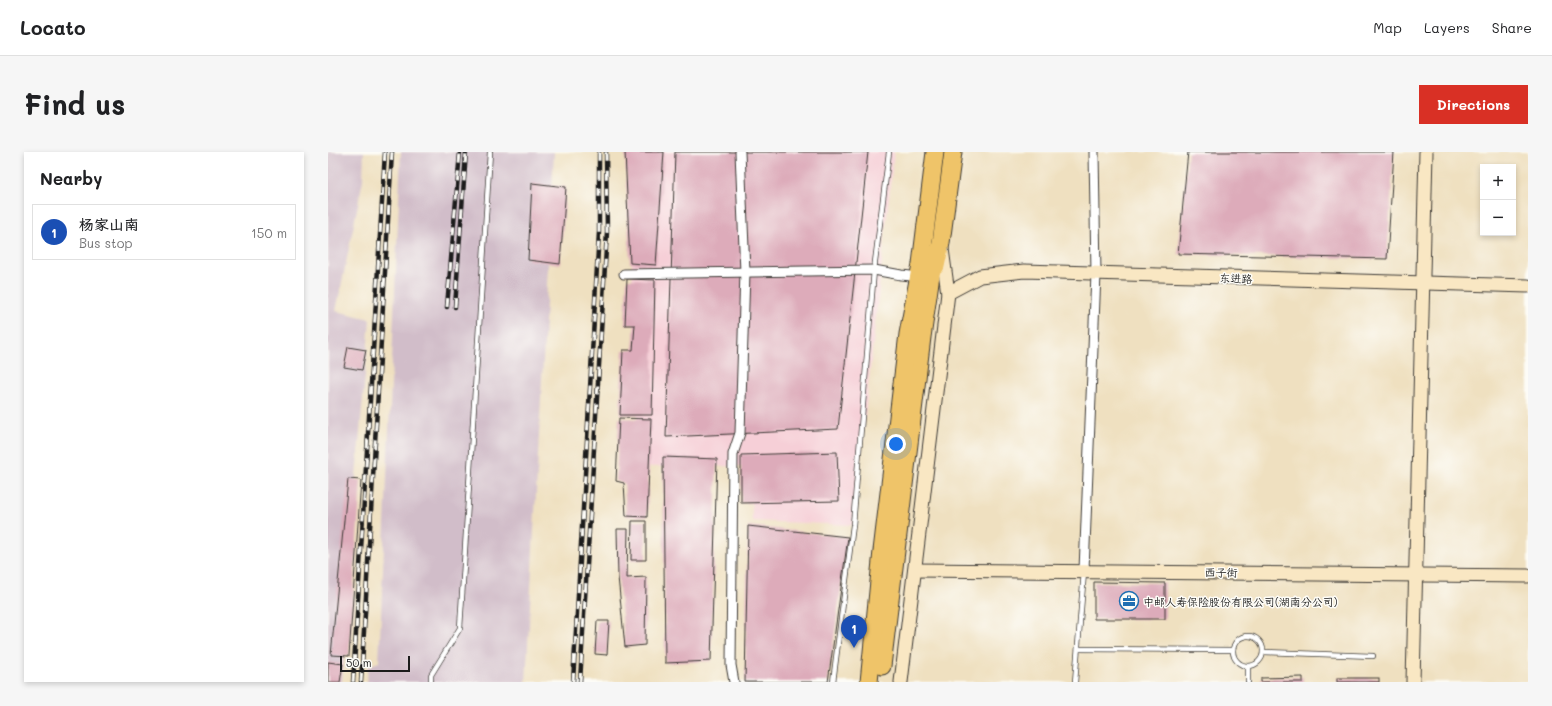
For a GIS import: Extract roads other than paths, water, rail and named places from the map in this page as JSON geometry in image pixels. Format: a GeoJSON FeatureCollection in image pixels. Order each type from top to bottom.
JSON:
{"type":"FeatureCollection","features":[{"type":"Feature","properties":{"kind":"highway"},"geometry":{"type":"LineString","coordinates":[[922,268],[911,260],[924,152]]}},
{"type":"Feature","properties":{"kind":"highway"},"geometry":{"type":"LineString","coordinates":[[880,682],[935,152]]}},
{"type":"Feature","properties":{"kind":"highway"},"geometry":{"type":"LineString","coordinates":[[870,682],[882,551],[915,336],[922,268],[946,152]]}},
{"type":"Feature","properties":{"kind":"highway"},"geometry":{"type":"LineString","coordinates":[[915,336],[941,243],[953,152]]}},
{"type":"Feature","properties":{"kind":"street"},"geometry":{"type":"LineString","coordinates":[[734,682],[731,665],[732,454],[740,433],[745,272],[740,152]]}},
{"type":"Feature","properties":{"kind":"street"},"geometry":{"type":"LineString","coordinates":[[1084,570],[1096,274],[1094,152]]}},
{"type":"Feature","properties":{"kind":"street"},"geometry":{"type":"LineString","coordinates":[[1414,682],[1426,152]]}},
{"type":"Feature","properties":{"kind":"street"},"geometry":{"type":"LineString","coordinates":[[901,682],[948,293],[941,243]]}},
{"type":"Feature","properties":{"kind":"street"},"geometry":{"type":"LineString","coordinates":[[624,274],[874,270],[901,276],[922,268]]}},
{"type":"Feature","properties":{"kind":"street","name":"东进路"},"geometry":{"type":"LineString","coordinates":[[948,293],[980,276],[1024,271],[1528,286]]}},
{"type":"Feature","properties":{"kind":"street","name":"西子街"},"geometry":{"type":"LineString","coordinates":[[915,570],[1084,570],[1528,576]]}},
{"type":"Feature","properties":{"kind":"lane"},"geometry":{"type":"LineString","coordinates":[[430,682],[431,675],[460,628],[490,152]]}},
{"type":"Feature","properties":{"kind":"lane"},"geometry":{"type":"LineString","coordinates":[[833,682],[852,525],[874,270],[888,152]]}},
{"type":"Feature","properties":{"kind":"lane"},"geometry":{"type":"LineString","coordinates":[[1075,682],[1084,570]]}},
{"type":"Feature","properties":{"kind":"lane"},"geometry":{"type":"LineString","coordinates":[[1248,636],[1257,639],[1263,652],[1260,660],[1248,666],[1235,660],[1232,650],[1239,638],[1248,636]]}},
{"type":"Feature","properties":{"kind":"lane"},"geometry":{"type":"LineString","coordinates":[[1078,649],[1232,650]]}},
{"type":"Feature","properties":{"kind":"lane"},"geometry":{"type":"LineString","coordinates":[[1263,652],[1373,656]]}},
{"type":"Feature","properties":{"kind":"lane"},"geometry":{"type":"LineString","coordinates":[[1248,666],[1248,682]]}},
{"type":"Feature","properties":{"kind":"railway"},"geometry":{"type":"LineString","coordinates":[[353,682],[385,152]]}},
{"type":"Feature","properties":{"kind":"railway"},"geometry":{"type":"LineString","coordinates":[[361,682],[392,152]]}},
{"type":"Feature","properties":{"kind":"railway"},"geometry":{"type":"LineString","coordinates":[[447,307],[460,152]]}},
{"type":"Feature","properties":{"kind":"railway"},"geometry":{"type":"LineString","coordinates":[[455,307],[466,152]]}},
{"type":"Feature","properties":{"kind":"railway"},"geometry":{"type":"LineString","coordinates":[[573,682],[599,232],[599,152]]}},
{"type":"Feature","properties":{"kind":"railway"},"geometry":{"type":"LineString","coordinates":[[580,682],[607,232],[606,152]]}},
{"type":"Feature","properties":{"kind":"place","name":"中邮人寿保险股份有限公司(湖南分公司)"},"geometry":{"type":"Point","coordinates":[1129,601]}},
{"type":"Feature","properties":{"kind":"place","name":"杨家山南"},"geometry":{"type":"Point","coordinates":[854,648]}}]}
